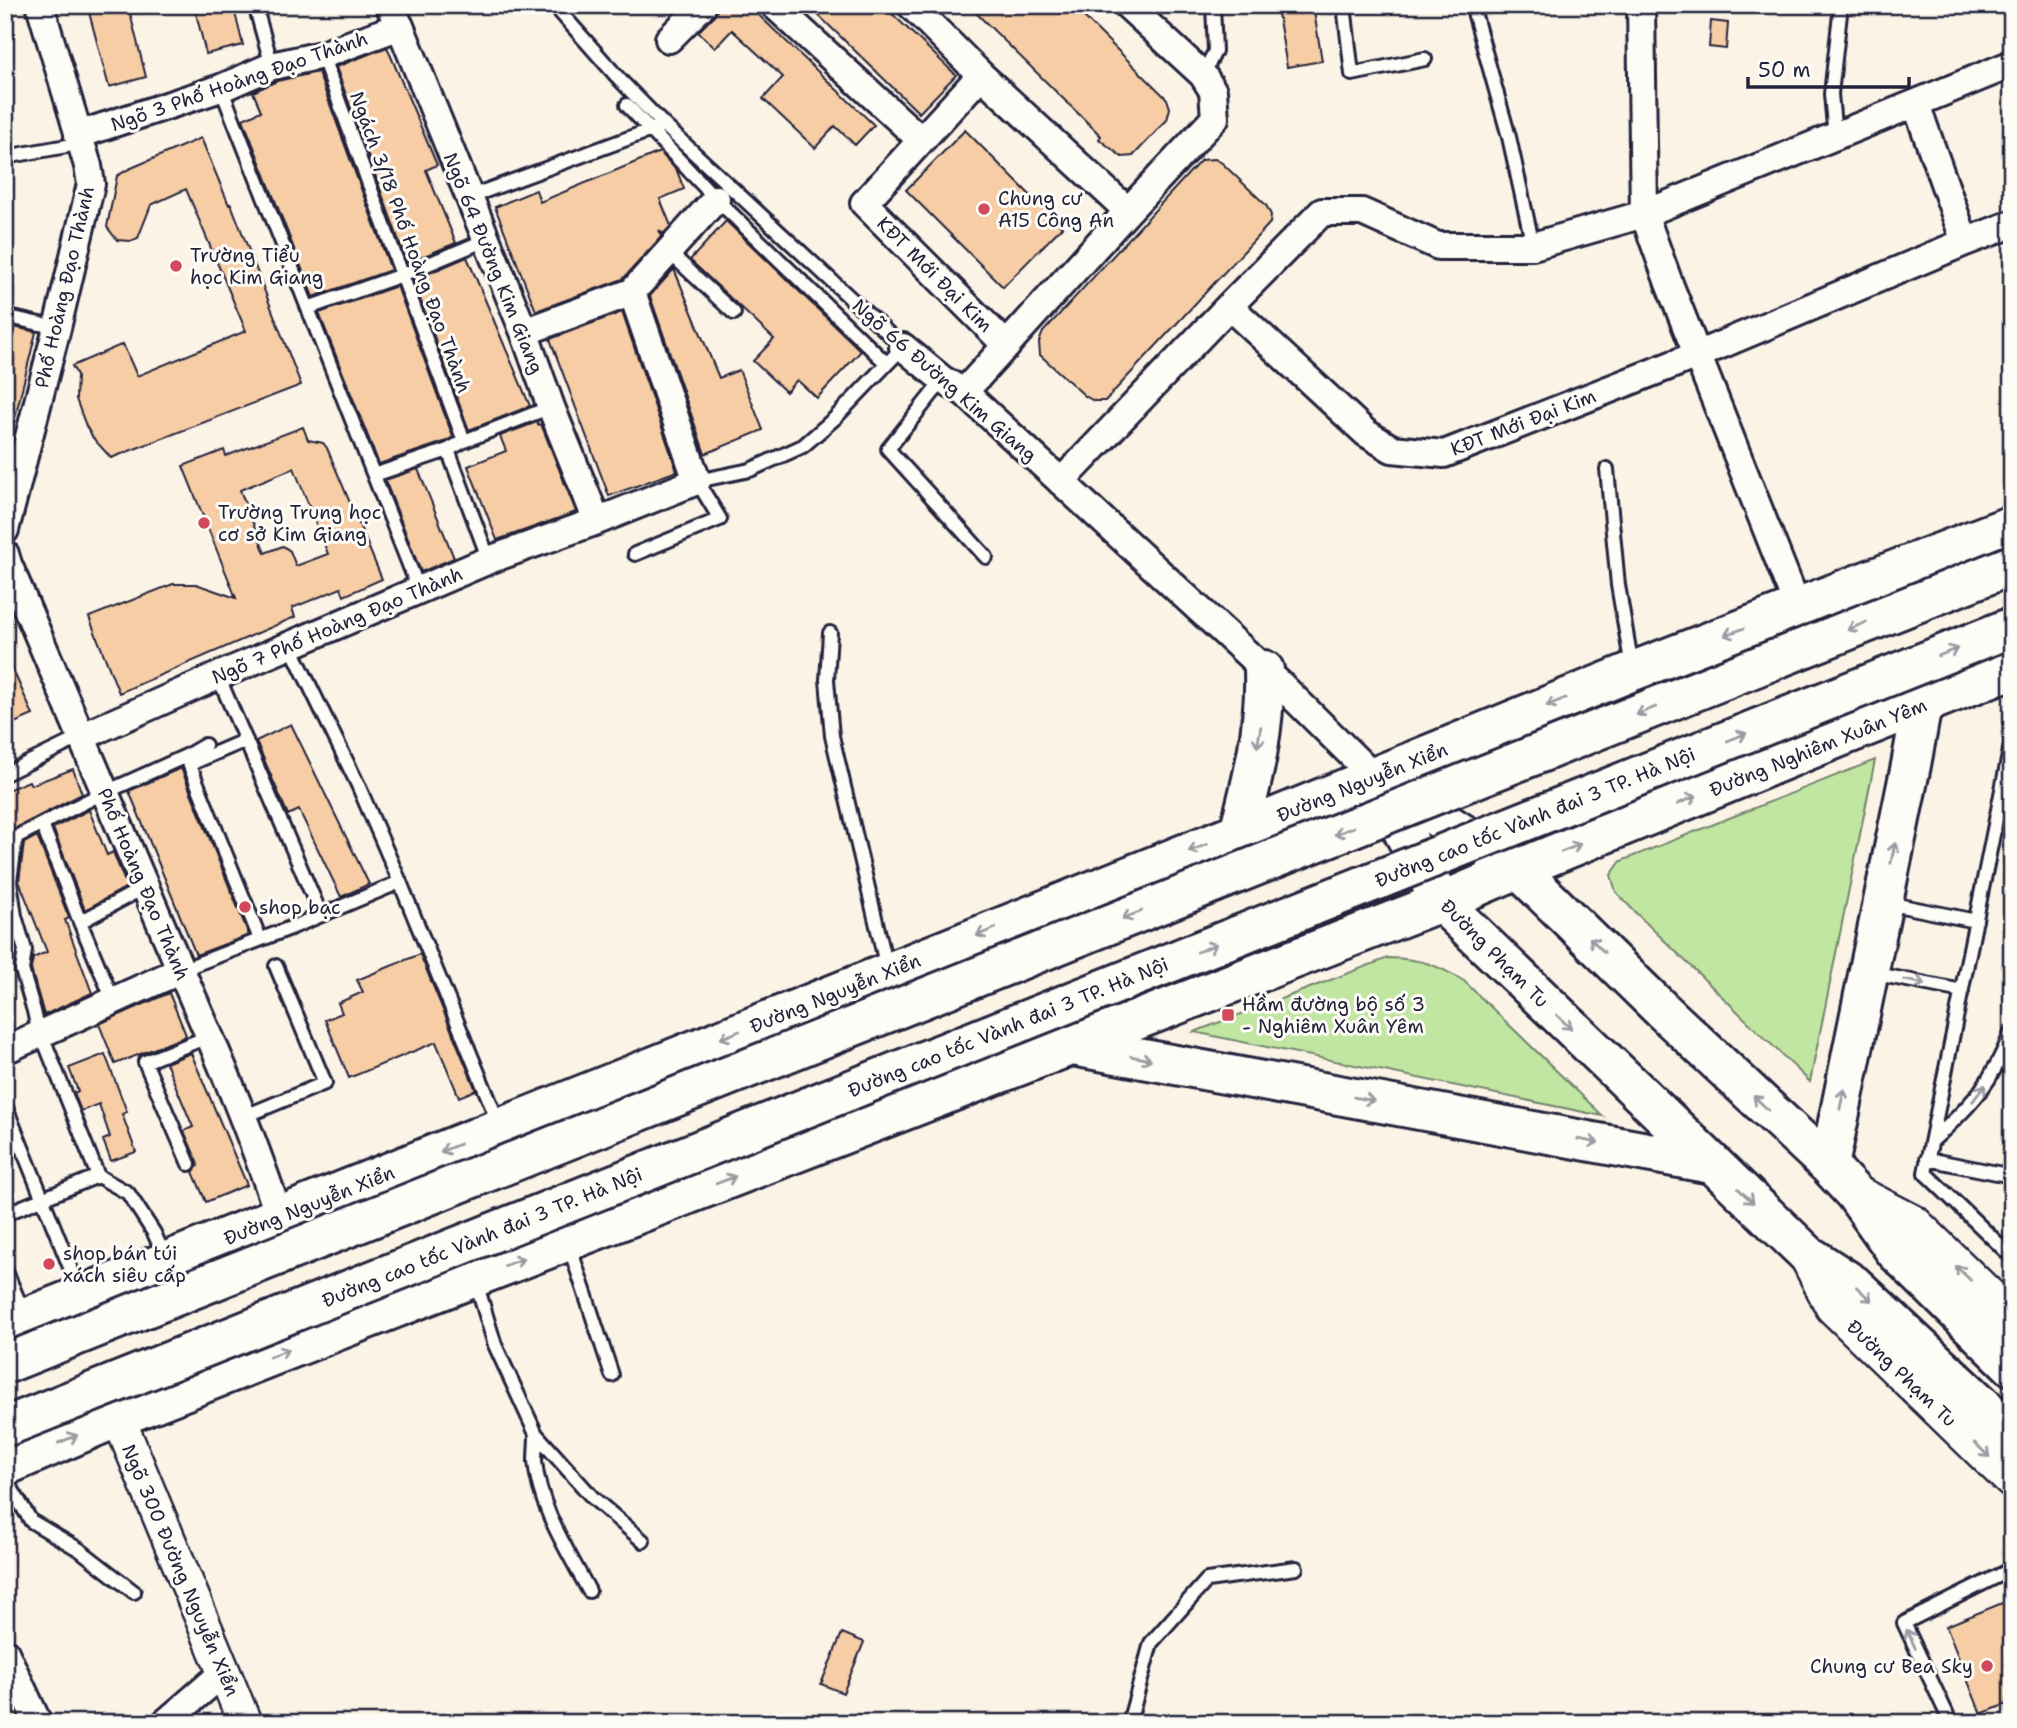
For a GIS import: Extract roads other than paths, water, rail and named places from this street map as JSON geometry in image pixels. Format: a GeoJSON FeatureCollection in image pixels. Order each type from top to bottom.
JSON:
{"type":"FeatureCollection","features":[{"type":"Feature","properties":{"kind":"main road"},"geometry":{"type":"LineString","coordinates":[[1649,664],[2012,525]]}},
{"type":"Feature","properties":{"kind":"main road"},"geometry":{"type":"LineString","coordinates":[[5,1364],[2012,565]]}},
{"type":"Feature","properties":{"kind":"main road","name":"Đường cao tốc Vành đai 3 TP. Hà Nội"},"geometry":{"type":"LineString","coordinates":[[5,1427],[2012,627]]}},
{"type":"Feature","properties":{"kind":"main road","name":"Đường Nguyễn Xiển"},"geometry":{"type":"LineString","coordinates":[[15,1322],[1238,832],[1649,664]]}},
{"type":"Feature","properties":{"kind":"main road","name":"Đường Nghiêm Xuân Yêm"},"geometry":{"type":"LineString","coordinates":[[1518,869],[2012,669]]}},
{"type":"Feature","properties":{"kind":"main road"},"geometry":{"type":"LineString","coordinates":[[1238,832],[1247,802],[1264,711],[1264,670]]}},
{"type":"Feature","properties":{"kind":"main road"},"geometry":{"type":"LineString","coordinates":[[1829,1166],[1922,705]]}},
{"type":"Feature","properties":{"kind":"main road"},"geometry":{"type":"LineString","coordinates":[[1374,777],[1518,869],[1662,1010],[1829,1166],[1855,1194],[1896,1252],[2012,1366]]}},
{"type":"Feature","properties":{"kind":"main road","name":"Đường Phạm Tu"},"geometry":{"type":"LineString","coordinates":[[1374,777],[1441,902],[1808,1255],[1854,1286],[2012,1433]]}},
{"type":"Feature","properties":{"kind":"main road"},"geometry":{"type":"LineString","coordinates":[[5,1466],[118,1417],[1441,902],[1518,869]]}},
{"type":"Feature","properties":{"kind":"main road"},"geometry":{"type":"LineString","coordinates":[[1073,1046],[1712,1164]]}},
{"type":"Feature","properties":{"kind":"main road"},"geometry":{"type":"LineString","coordinates":[[5,1435],[479,1244],[813,1116],[861,1128]]}},
{"type":"Feature","properties":{"kind":"main road"},"geometry":{"type":"LineString","coordinates":[[1855,1194],[1913,1224],[2012,1320]]}},
{"type":"Feature","properties":{"kind":"main road","name":"Đường Phạm Tu"},"geometry":{"type":"LineString","coordinates":[[1808,1255],[1834,1306],[2012,1479]]}},
{"type":"Feature","properties":{"kind":"street","name":"Phố Hoàng Đạo Thành"},"geometry":{"type":"LineString","coordinates":[[5,530],[16,460],[57,328],[91,184],[75,142],[40,5]]}},
{"type":"Feature","properties":{"kind":"street"},"geometry":{"type":"LineString","coordinates":[[668,39],[703,5]]}},
{"type":"Feature","properties":{"kind":"street"},"geometry":{"type":"LineString","coordinates":[[774,5],[921,140]]}},
{"type":"Feature","properties":{"kind":"street"},"geometry":{"type":"LineString","coordinates":[[911,5],[981,75],[1128,211]]}},
{"type":"Feature","properties":{"kind":"street","name":"KĐT Mới Đại Kim"},"geometry":{"type":"LineString","coordinates":[[954,386],[1007,346],[1214,118],[1213,91],[1203,75],[1127,5]]}},
{"type":"Feature","properties":{"kind":"street"},"geometry":{"type":"LineString","coordinates":[[1641,5],[1644,214],[1798,608]]}},
{"type":"Feature","properties":{"kind":"street","name":"Ngõ 3 Phố Hoàng Đạo Thành"},"geometry":{"type":"LineString","coordinates":[[75,142],[221,88],[272,66],[323,55],[394,16]]}},
{"type":"Feature","properties":{"kind":"street","name":"Ngõ 64 Đường Kim Giang"},"geometry":{"type":"LineString","coordinates":[[394,16],[524,332],[597,521]]}},
{"type":"Feature","properties":{"kind":"street"},"geometry":{"type":"LineString","coordinates":[[1061,482],[1228,306],[1322,212],[1362,212],[1438,246],[1533,246],[1644,214],[2012,64]]}},
{"type":"Feature","properties":{"kind":"street","name":"KĐT Mới Đại Kim"},"geometry":{"type":"LineString","coordinates":[[981,75],[864,203],[1007,346]]}},
{"type":"Feature","properties":{"kind":"street"},"geometry":{"type":"LineString","coordinates":[[1916,104],[1965,242]]}},
{"type":"Feature","properties":{"kind":"street"},"geometry":{"type":"LineString","coordinates":[[524,332],[632,292],[716,199]]}},
{"type":"Feature","properties":{"kind":"street","name":"KĐT Mới Đại Kim"},"geometry":{"type":"LineString","coordinates":[[1228,306],[1366,433],[1392,449],[1444,454],[1697,355],[2012,224]]}},
{"type":"Feature","properties":{"kind":"street"},"geometry":{"type":"LineString","coordinates":[[632,292],[697,481]]}},
{"type":"Feature","properties":{"kind":"street","name":"Ngõ 66 Đường Kim Giang"},"geometry":{"type":"LineString","coordinates":[[894,355],[954,386],[1264,670],[1374,777]]}},
{"type":"Feature","properties":{"kind":"street","name":"Ngõ 7 Phố Hoàng Đạo Thành"},"geometry":{"type":"LineString","coordinates":[[81,737],[419,590],[697,481]]}},
{"type":"Feature","properties":{"kind":"street","name":"Phố Hoàng Đạo Thành"},"geometry":{"type":"LineString","coordinates":[[5,554],[210,1036],[279,1217]]}},
{"type":"Feature","properties":{"kind":"street"},"geometry":{"type":"LineString","coordinates":[[5,1049],[181,970]]}},
{"type":"Feature","properties":{"kind":"street","name":"Ngõ 300 Đường Nguyễn Xiển"},"geometry":{"type":"LineString","coordinates":[[118,1417],[245,1723]]}},
{"type":"Feature","properties":{"kind":"street"},"geometry":{"type":"LineString","coordinates":[[5,1652],[38,1723]]}},
{"type":"Feature","properties":{"kind":"street"},"geometry":{"type":"LineString","coordinates":[[165,1723],[224,1672]]}},
{"type":"Feature","properties":{"kind":"lane"},"geometry":{"type":"LineString","coordinates":[[255,5],[272,66]]}},
{"type":"Feature","properties":{"kind":"lane","name":"Ngõ 66 Đường Kim Giang"},"geometry":{"type":"LineString","coordinates":[[554,5],[658,128],[894,355]]}},
{"type":"Feature","properties":{"kind":"lane"},"geometry":{"type":"LineString","coordinates":[[1203,75],[1215,51],[1213,5]]}},
{"type":"Feature","properties":{"kind":"lane"},"geometry":{"type":"LineString","coordinates":[[1344,5],[1352,74],[1425,59]]}},
{"type":"Feature","properties":{"kind":"lane"},"geometry":{"type":"LineString","coordinates":[[1472,5],[1509,136],[1533,246]]}},
{"type":"Feature","properties":{"kind":"lane"},"geometry":{"type":"LineString","coordinates":[[1835,137],[1831,94],[1841,5]]}},
{"type":"Feature","properties":{"kind":"lane","name":"Ngách 3/18 Phố Hoàng Đạo Thành"},"geometry":{"type":"LineString","coordinates":[[323,55],[464,441]]}},
{"type":"Feature","properties":{"kind":"lane"},"geometry":{"type":"LineString","coordinates":[[221,88],[419,590]]}},
{"type":"Feature","properties":{"kind":"lane"},"geometry":{"type":"LineString","coordinates":[[628,104],[658,128],[716,199],[894,355],[835,418],[803,446],[750,470],[697,481],[720,519],[635,554]]}},
{"type":"Feature","properties":{"kind":"lane"},"geometry":{"type":"LineString","coordinates":[[468,197],[658,128]]}},
{"type":"Feature","properties":{"kind":"lane"},"geometry":{"type":"LineString","coordinates":[[5,157],[75,142]]}},
{"type":"Feature","properties":{"kind":"lane"},"geometry":{"type":"LineString","coordinates":[[308,308],[402,275],[485,240]]}},
{"type":"Feature","properties":{"kind":"lane"},"geometry":{"type":"LineString","coordinates":[[669,252],[734,313]]}},
{"type":"Feature","properties":{"kind":"lane"},"geometry":{"type":"LineString","coordinates":[[5,316],[57,328]]}},
{"type":"Feature","properties":{"kind":"lane"},"geometry":{"type":"LineString","coordinates":[[954,386],[888,449],[986,556]]}},
{"type":"Feature","properties":{"kind":"lane"},"geometry":{"type":"LineString","coordinates":[[374,475],[448,450],[464,441],[551,407]]}},
{"type":"Feature","properties":{"kind":"lane"},"geometry":{"type":"LineString","coordinates":[[448,450],[489,561]]}},
{"type":"Feature","properties":{"kind":"lane"},"geometry":{"type":"LineString","coordinates":[[1607,469],[1618,585],[1649,664]]}},
{"type":"Feature","properties":{"kind":"lane"},"geometry":{"type":"LineString","coordinates":[[830,633],[827,680],[832,736],[887,972]]}},
{"type":"Feature","properties":{"kind":"lane"},"geometry":{"type":"LineString","coordinates":[[290,645],[358,785],[500,1128]]}},
{"type":"Feature","properties":{"kind":"lane"},"geometry":{"type":"LineString","coordinates":[[218,676],[321,915]]}},
{"type":"Feature","properties":{"kind":"lane"},"geometry":{"type":"LineString","coordinates":[[5,774],[81,737]]}},
{"type":"Feature","properties":{"kind":"lane"},"geometry":{"type":"LineString","coordinates":[[167,1262],[128,1193],[98,1177],[40,1034],[22,970],[25,950],[7,882],[16,837],[105,792],[246,740]]}},
{"type":"Feature","properties":{"kind":"lane"},"geometry":{"type":"LineString","coordinates":[[1926,1166],[2012,740]]}},
{"type":"Feature","properties":{"kind":"lane"},"geometry":{"type":"LineString","coordinates":[[188,760],[205,745]]}},
{"type":"Feature","properties":{"kind":"lane"},"geometry":{"type":"LineString","coordinates":[[188,760],[260,939]]}},
{"type":"Feature","properties":{"kind":"lane"},"geometry":{"type":"LineString","coordinates":[[2004,778],[2012,793]]}},
{"type":"Feature","properties":{"kind":"lane"},"geometry":{"type":"LineString","coordinates":[[42,824],[113,1000]]}},
{"type":"Feature","properties":{"kind":"lane"},"geometry":{"type":"LineString","coordinates":[[181,970],[400,882]]}},
{"type":"Feature","properties":{"kind":"lane"},"geometry":{"type":"LineString","coordinates":[[80,922],[145,887]]}},
{"type":"Feature","properties":{"kind":"lane"},"geometry":{"type":"LineString","coordinates":[[1883,902],[1976,921]]}},
{"type":"Feature","properties":{"kind":"lane"},"geometry":{"type":"LineString","coordinates":[[243,1117],[325,1083],[275,966]]}},
{"type":"Feature","properties":{"kind":"lane"},"geometry":{"type":"LineString","coordinates":[[1868,972],[1962,991]]}},
{"type":"Feature","properties":{"kind":"lane"},"geometry":{"type":"LineString","coordinates":[[1931,1141],[1964,1112],[1982,1091],[2001,1059],[2012,1031]]}},
{"type":"Feature","properties":{"kind":"lane"},"geometry":{"type":"LineString","coordinates":[[189,1164],[145,1062],[210,1036]]}},
{"type":"Feature","properties":{"kind":"lane"},"geometry":{"type":"LineString","coordinates":[[5,1105],[82,1296]]}},
{"type":"Feature","properties":{"kind":"lane"},"geometry":{"type":"LineString","coordinates":[[1926,1166],[2012,1176]]}},
{"type":"Feature","properties":{"kind":"lane"},"geometry":{"type":"LineString","coordinates":[[1926,1166],[2012,1257]]}},
{"type":"Feature","properties":{"kind":"lane"},"geometry":{"type":"LineString","coordinates":[[5,1214],[98,1177]]}},
{"type":"Feature","properties":{"kind":"lane"},"geometry":{"type":"LineString","coordinates":[[568,1241],[611,1375]]}},
{"type":"Feature","properties":{"kind":"lane"},"geometry":{"type":"LineString","coordinates":[[5,1269],[15,1322]]}},
{"type":"Feature","properties":{"kind":"lane"},"geometry":{"type":"LineString","coordinates":[[475,1277],[495,1345],[536,1434],[593,1498],[643,1541]]}},
{"type":"Feature","properties":{"kind":"lane"},"geometry":{"type":"LineString","coordinates":[[536,1434],[535,1461],[548,1511],[589,1591]]}},
{"type":"Feature","properties":{"kind":"lane"},"geometry":{"type":"LineString","coordinates":[[5,1478],[31,1521],[80,1550],[134,1592]]}},
{"type":"Feature","properties":{"kind":"lane"},"geometry":{"type":"LineString","coordinates":[[1129,1723],[1151,1643],[1207,1580],[1296,1568]]}},
{"type":"Feature","properties":{"kind":"lane"},"geometry":{"type":"LineString","coordinates":[[1951,1723],[1904,1623],[2012,1569]]}},
{"type":"Feature","properties":{"kind":"place","name":"Chung cư A15 Công An"},"geometry":{"type":"Point","coordinates":[984,209]}},
{"type":"Feature","properties":{"kind":"place","name":"Trường Tiểu học Kim Giang"},"geometry":{"type":"Point","coordinates":[176,266]}},
{"type":"Feature","properties":{"kind":"place","name":"Trường Trung học cơ sở Kim Giang"},"geometry":{"type":"Point","coordinates":[204,523]}},
{"type":"Feature","properties":{"kind":"place","name":"shop bạc"},"geometry":{"type":"Point","coordinates":[245,907]}},
{"type":"Feature","properties":{"kind":"place","name":"Hầm đường bộ số 3 - Nghiêm Xuân Yêm"},"geometry":{"type":"Point","coordinates":[1228,1015]}},
{"type":"Feature","properties":{"kind":"place","name":"shop bán túi xách siêu cấp"},"geometry":{"type":"Point","coordinates":[49,1264]}},
{"type":"Feature","properties":{"kind":"place","name":"Chung cư Bea Sky"},"geometry":{"type":"Point","coordinates":[1987,1666]}}]}
